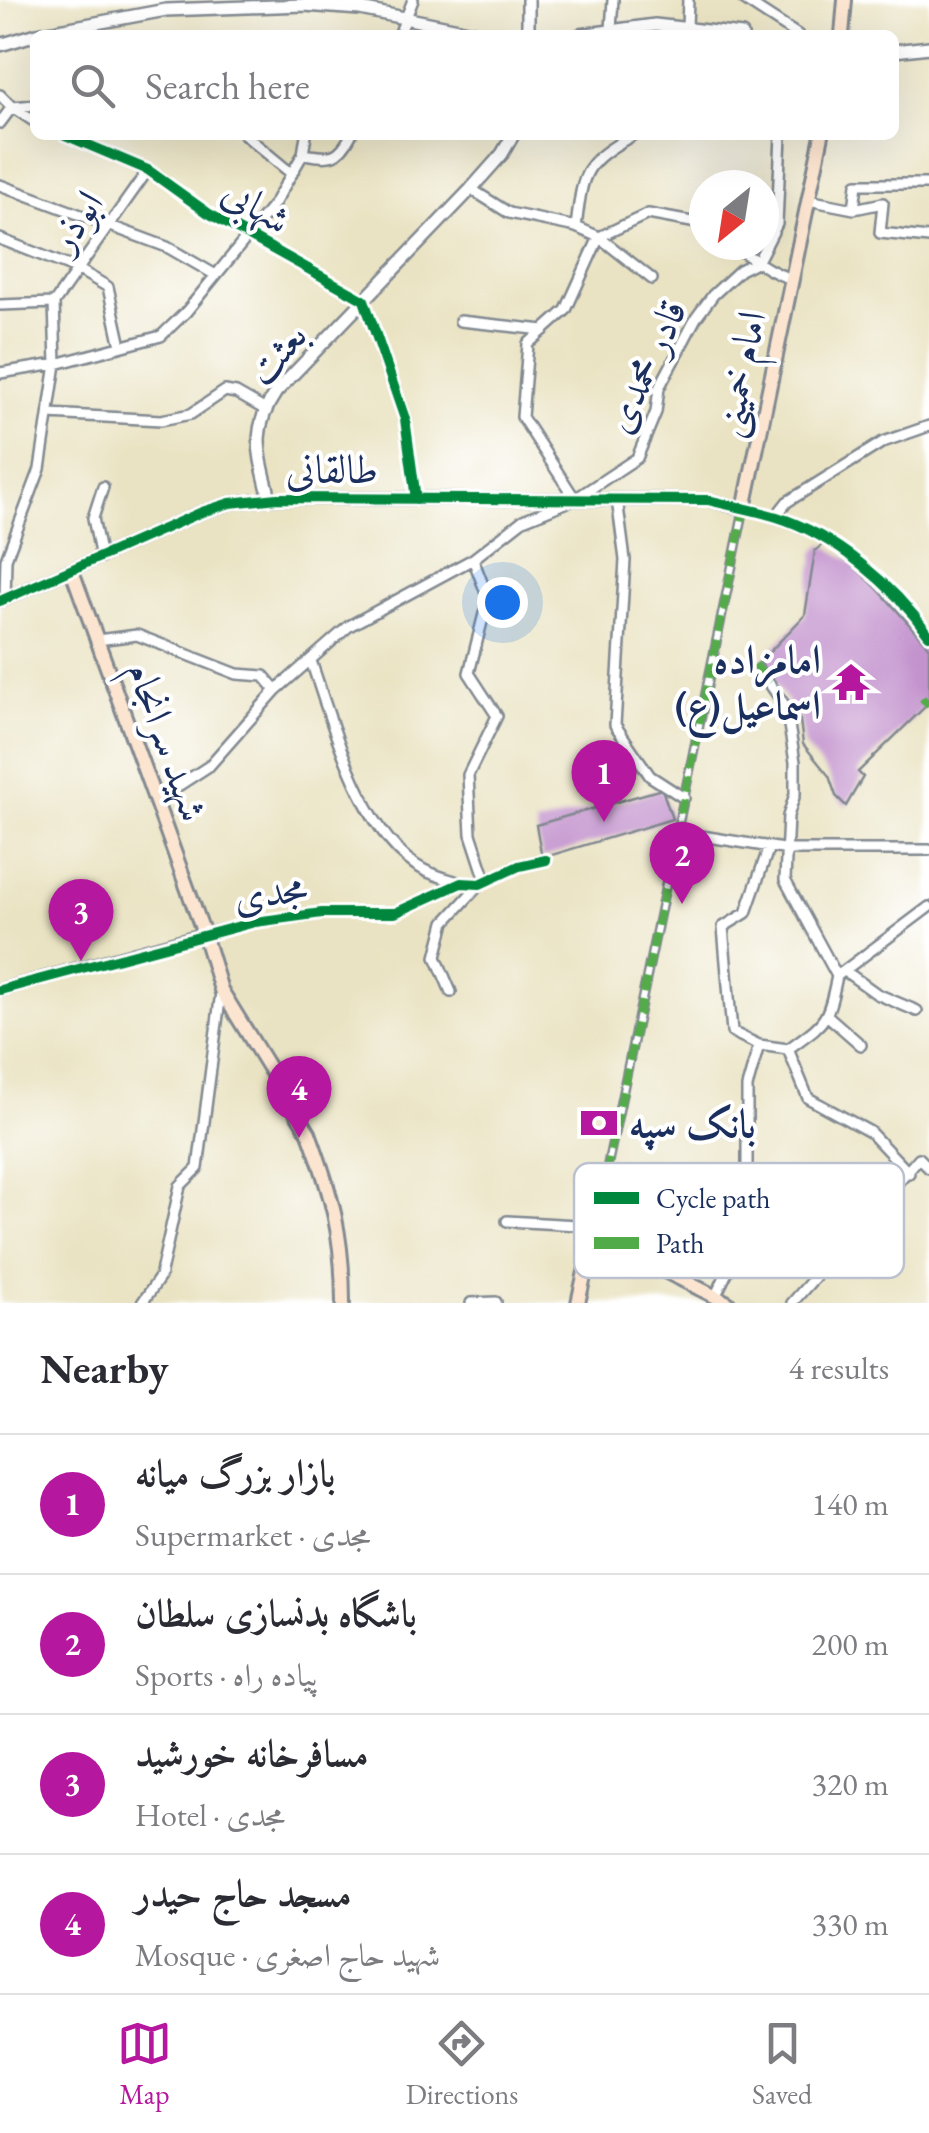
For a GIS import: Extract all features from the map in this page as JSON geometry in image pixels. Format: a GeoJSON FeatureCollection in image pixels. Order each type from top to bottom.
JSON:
{"type":"FeatureCollection","features":[{"type":"Feature","properties":{"kind":"main road"},"geometry":{"type":"LineString","coordinates":[[843,30],[846,0]]}},
{"type":"Feature","properties":{"kind":"main road","name":"امام خمینی"},"geometry":{"type":"LineString","coordinates":[[744,509],[821,140]]}},
{"type":"Feature","properties":{"kind":"main road","name":"شهید سرانجام"},"geometry":{"type":"LineString","coordinates":[[72,571],[221,990],[309,1133],[340,1226],[343,1303]]}},
{"type":"Feature","properties":{"kind":"main road"},"geometry":{"type":"LineString","coordinates":[[578,1303],[584,1278]]}},
{"type":"Feature","properties":{"kind":"main road"},"geometry":{"type":"LineString","coordinates":[[680,1278],[725,1301]]}},
{"type":"Feature","properties":{"kind":"street"},"geometry":{"type":"LineString","coordinates":[[401,30],[413,0]]}},
{"type":"Feature","properties":{"kind":"street"},"geometry":{"type":"LineString","coordinates":[[528,0],[528,30]]}},
{"type":"Feature","properties":{"kind":"street"},"geometry":{"type":"LineString","coordinates":[[611,29],[613,0]]}},
{"type":"Feature","properties":{"kind":"street"},"geometry":{"type":"LineString","coordinates":[[686,28],[688,0]]}},
{"type":"Feature","properties":{"kind":"street"},"geometry":{"type":"LineString","coordinates":[[744,0],[790,30]]}},
{"type":"Feature","properties":{"kind":"street"},"geometry":{"type":"LineString","coordinates":[[58,30],[166,10],[304,2],[464,30]]}},
{"type":"Feature","properties":{"kind":"street"},"geometry":{"type":"LineString","coordinates":[[606,30],[656,25],[702,30]]}},
{"type":"Feature","properties":{"kind":"street"},"geometry":{"type":"LineString","coordinates":[[0,45],[30,36]]}},
{"type":"Feature","properties":{"kind":"street"},"geometry":{"type":"LineString","coordinates":[[899,50],[929,47]]}},
{"type":"Feature","properties":{"kind":"street"},"geometry":{"type":"LineString","coordinates":[[0,94],[30,119]]}},
{"type":"Feature","properties":{"kind":"street"},"geometry":{"type":"LineString","coordinates":[[0,124],[12,107],[30,105]]}},
{"type":"Feature","properties":{"kind":"street","name":"شهابی"},"geometry":{"type":"LineString","coordinates":[[77,140],[148,170],[208,212],[364,300]]}},
{"type":"Feature","properties":{"kind":"street"},"geometry":{"type":"LineString","coordinates":[[251,140],[292,174]]}},
{"type":"Feature","properties":{"kind":"street"},"geometry":{"type":"LineString","coordinates":[[0,373],[56,364],[161,336],[250,235],[292,174],[303,154],[305,140]]}},
{"type":"Feature","properties":{"kind":"street"},"geometry":{"type":"LineString","coordinates":[[303,154],[335,156],[342,152],[348,140]]}},
{"type":"Feature","properties":{"kind":"street","name":"بعثت"},"geometry":{"type":"LineString","coordinates":[[274,498],[258,448],[258,427],[264,410],[276,392],[471,189],[511,140]]}},
{"type":"Feature","properties":{"kind":"street"},"geometry":{"type":"LineString","coordinates":[[576,227],[583,175],[608,149],[624,140]]}},
{"type":"Feature","properties":{"kind":"street","name":"قادر محمدی"},"geometry":{"type":"LineString","coordinates":[[155,801],[209,766],[276,690],[349,626],[473,558],[522,520],[575,499],[637,458],[656,412],[659,388],[696,318],[726,283],[758,261],[777,224],[781,140]]}},
{"type":"Feature","properties":{"kind":"street","name":"ابوذر"},"geometry":{"type":"LineString","coordinates":[[2,600],[6,559],[40,469],[56,364],[54,302],[148,170]]}},
{"type":"Feature","properties":{"kind":"street"},"geometry":{"type":"LineString","coordinates":[[854,209],[857,184],[929,184]]}},
{"type":"Feature","properties":{"kind":"street"},"geometry":{"type":"LineString","coordinates":[[0,185],[167,247],[214,274]]}},
{"type":"Feature","properties":{"kind":"street"},"geometry":{"type":"LineString","coordinates":[[471,189],[509,212],[576,227],[599,237],[652,279]]}},
{"type":"Feature","properties":{"kind":"street"},"geometry":{"type":"LineString","coordinates":[[808,200],[854,209],[884,202],[880,233],[929,238]]}},
{"type":"Feature","properties":{"kind":"street"},"geometry":{"type":"LineString","coordinates":[[575,499],[522,416],[528,344],[566,310],[599,237],[648,214],[689,222]]}},
{"type":"Feature","properties":{"kind":"street"},"geometry":{"type":"LineString","coordinates":[[0,239],[78,270],[108,287],[121,346]]}},
{"type":"Feature","properties":{"kind":"street"},"geometry":{"type":"LineString","coordinates":[[758,261],[768,272],[792,279]]}},
{"type":"Feature","properties":{"kind":"street"},"geometry":{"type":"LineString","coordinates":[[364,300],[405,419],[416,499]]}},
{"type":"Feature","properties":{"kind":"street"},"geometry":{"type":"LineString","coordinates":[[0,304],[54,302]]}},
{"type":"Feature","properties":{"kind":"street"},"geometry":{"type":"LineString","coordinates":[[460,321],[544,330]]}},
{"type":"Feature","properties":{"kind":"street"},"geometry":{"type":"LineString","coordinates":[[49,414],[161,420],[191,414],[225,391],[236,393],[264,410]]}},
{"type":"Feature","properties":{"kind":"street"},"geometry":{"type":"LineString","coordinates":[[776,516],[788,502],[882,442],[929,426]]}},
{"type":"Feature","properties":{"kind":"street"},"geometry":{"type":"LineString","coordinates":[[101,558],[93,518],[103,487]]}},
{"type":"Feature","properties":{"kind":"street","name":"طالقانی"},"geometry":{"type":"LineString","coordinates":[[2,600],[230,502],[274,498],[708,500],[744,509]]}},
{"type":"Feature","properties":{"kind":"street"},"geometry":{"type":"LineString","coordinates":[[617,500],[625,560],[616,725],[650,776],[684,798]]}},
{"type":"Feature","properties":{"kind":"street"},"geometry":{"type":"LineString","coordinates":[[609,1163],[744,509],[808,529],[862,562],[929,635]]}},
{"type":"Feature","properties":{"kind":"street"},"geometry":{"type":"LineString","coordinates":[[451,992],[436,957],[445,922],[483,882],[471,834],[468,775],[497,716],[469,673],[488,598],[473,558]]}},
{"type":"Feature","properties":{"kind":"street"},"geometry":{"type":"LineString","coordinates":[[97,640],[137,635],[237,674],[264,676],[276,690]]}},
{"type":"Feature","properties":{"kind":"street"},"geometry":{"type":"LineString","coordinates":[[311,661],[350,775],[394,846],[422,870],[461,883]]}},
{"type":"Feature","properties":{"kind":"street"},"geometry":{"type":"LineString","coordinates":[[769,683],[786,707],[794,762],[795,794],[788,816],[786,880],[841,974],[916,1011]]}},
{"type":"Feature","properties":{"kind":"street"},"geometry":{"type":"LineString","coordinates":[[677,832],[789,850],[929,850]]}},
{"type":"Feature","properties":{"kind":"street"},"geometry":{"type":"LineString","coordinates":[[769,846],[746,913],[723,926],[732,1032],[759,1045],[788,1050],[829,1016],[841,974],[929,907]]}},
{"type":"Feature","properties":{"kind":"street","name":"مجدی"},"geometry":{"type":"LineString","coordinates":[[0,990],[255,922],[322,912],[396,913],[461,883],[483,882],[546,860]]}},
{"type":"Feature","properties":{"kind":"street"},"geometry":{"type":"LineString","coordinates":[[142,1303],[160,1277],[180,1186],[198,1168],[221,990]]}},
{"type":"Feature","properties":{"kind":"street"},"geometry":{"type":"LineString","coordinates":[[829,1016],[861,1045]]}},
{"type":"Feature","properties":{"kind":"street"},"geometry":{"type":"LineString","coordinates":[[747,1163],[747,1088],[759,1045]]}},
{"type":"Feature","properties":{"kind":"street"},"geometry":{"type":"LineString","coordinates":[[788,1050],[808,1098],[870,1132],[900,1163]]}},
{"type":"Feature","properties":{"kind":"street"},"geometry":{"type":"LineString","coordinates":[[904,1178],[920,1158],[929,1168]]}},
{"type":"Feature","properties":{"kind":"street"},"geometry":{"type":"LineString","coordinates":[[904,1167],[909,1172]]}},
{"type":"Feature","properties":{"kind":"street"},"geometry":{"type":"LineString","coordinates":[[507,1221],[574,1231]]}},
{"type":"Feature","properties":{"kind":"street"},"geometry":{"type":"LineString","coordinates":[[792,1303],[814,1278]]}},
{"type":"Feature","properties":{"kind":"street"},"geometry":{"type":"LineString","coordinates":[[471,1303],[496,1302]]}},
{"type":"Feature","properties":{"kind":"building","name":"امامزاده اسماعیل(ع)"},"geometry":{"type":"Polygon","coordinates":[[[823,544],[857,565],[929,647],[929,703],[858,772],[863,777],[846,806],[836,796],[829,776],[803,744],[800,720],[760,662],[805,615],[815,551],[823,544]]]}},
{"type":"Feature","properties":{"kind":"building"},"geometry":{"type":"Polygon","coordinates":[[[662,789],[672,819],[542,858],[536,825],[662,789]]]}},
{"type":"Feature","properties":{"kind":"marked path"},"geometry":{"type":"LineString","coordinates":[[608,1163],[744,509]]}},
{"type":"Feature","properties":{"kind":"marked path"},"geometry":{"type":"LineString","coordinates":[[755,664],[769,683]]}},
{"type":"Feature","properties":{"kind":"marked path"},"geometry":{"type":"LineString","coordinates":[[922,698],[929,705]]}},
{"type":"Feature","properties":{"kind":"cycle path"},"geometry":{"type":"LineString","coordinates":[[77,140],[148,170],[208,213],[364,300],[405,419],[416,499]]}},
{"type":"Feature","properties":{"kind":"cycle path"},"geometry":{"type":"LineString","coordinates":[[0,601],[230,503],[278,498],[708,500],[777,517],[820,536],[881,581],[929,635]]}},
{"type":"Feature","properties":{"kind":"cycle path"},"geometry":{"type":"LineString","coordinates":[[0,990],[255,922],[322,913],[395,913],[461,883],[480,884],[519,866],[546,860]]}},
{"type":"Feature","properties":{"kind":"place","name":"امامزاده اسماعیل(ع)"},"geometry":{"type":"Point","coordinates":[851,682]}},
{"type":"Feature","properties":{"kind":"place","name":"بازار بزرگ میانه"},"geometry":{"type":"Point","coordinates":[604,822]}},
{"type":"Feature","properties":{"kind":"place","name":"باشگاه بدنسازی سلطان"},"geometry":{"type":"Point","coordinates":[682,904]}},
{"type":"Feature","properties":{"kind":"place","name":"مسافرخانه خورشید"},"geometry":{"type":"Point","coordinates":[81,961]}},
{"type":"Feature","properties":{"kind":"place","name":"بانک سپه"},"geometry":{"type":"Point","coordinates":[599,1123]}},
{"type":"Feature","properties":{"kind":"place","name":"مسجد حاج حیدر"},"geometry":{"type":"Point","coordinates":[299,1138]}}]}
